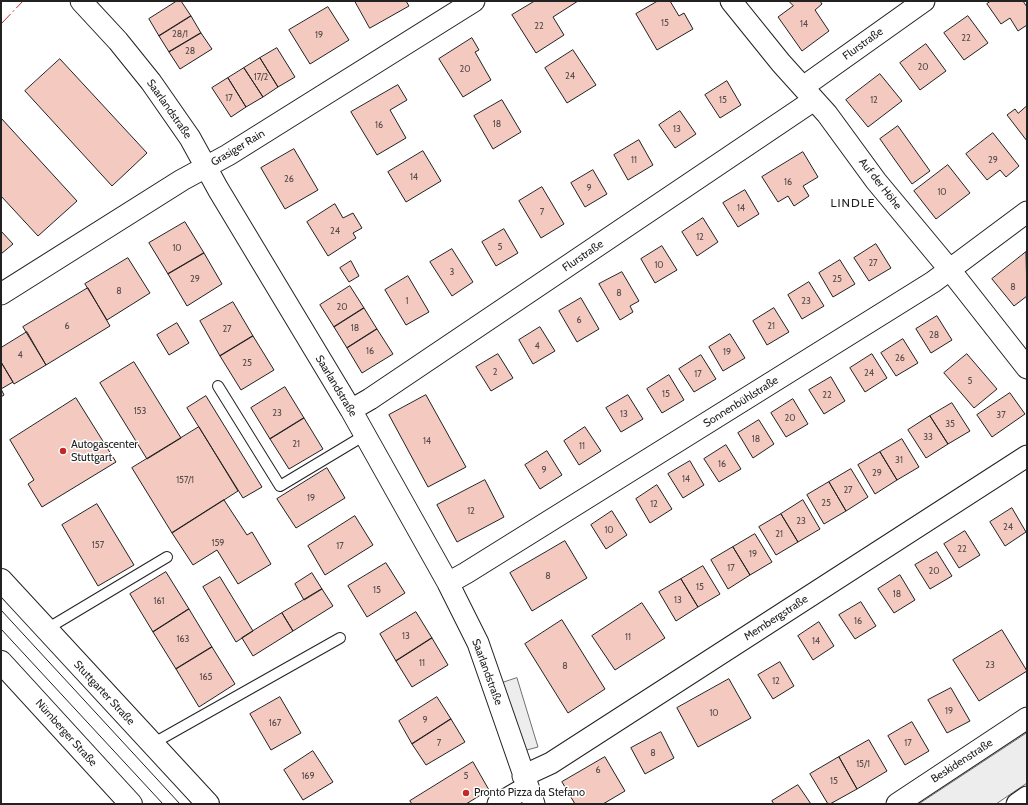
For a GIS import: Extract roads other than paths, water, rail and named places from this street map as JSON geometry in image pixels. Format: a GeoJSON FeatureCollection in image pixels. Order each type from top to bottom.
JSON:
{"type":"FeatureCollection","features":[{"type":"Feature","properties":{"kind":"main road","name":"Stuttgarter Straße"},"geometry":{"type":"LineString","coordinates":[[1,580],[45,630],[208,804]]}},
{"type":"Feature","properties":{"kind":"main road","name":"Nürnberger Straße"},"geometry":{"type":"LineString","coordinates":[[1,662],[131,804]]}},
{"type":"Feature","properties":{"kind":"street","name":"Saarlandstraße"},"geometry":{"type":"LineString","coordinates":[[81,1],[118,41],[151,82],[190,138],[351,410],[448,583],[478,643],[528,789]]}},
{"type":"Feature","properties":{"kind":"street","name":"Grasiger Rain"},"geometry":{"type":"LineString","coordinates":[[1,294],[182,180],[228,155],[474,1]]}},
{"type":"Feature","properties":{"kind":"street","name":"Auf der Höhe"},"geometry":{"type":"LineString","coordinates":[[732,1],[781,63],[827,114],[876,181],[950,270],[1027,368]]}},
{"type":"Feature","properties":{"kind":"street","name":"Flurstraße"},"geometry":{"type":"LineString","coordinates":[[351,410],[442,350],[808,94],[924,1]]}},
{"type":"Feature","properties":{"kind":"street","name":"Sonnenbühlstraße"},"geometry":{"type":"LineString","coordinates":[[448,583],[473,569],[927,287],[1027,212]]}},
{"type":"Feature","properties":{"kind":"street","name":"Membergstraße"},"geometry":{"type":"LineString","coordinates":[[498,804],[528,789],[551,763],[1027,456]]}},
{"type":"Feature","properties":{"kind":"street","name":"Beskidenstraße"},"geometry":{"type":"LineString","coordinates":[[897,804],[1027,718]]}},
{"type":"Feature","properties":{"kind":"street"},"geometry":{"type":"LineString","coordinates":[[1017,804],[1027,797]]}},
{"type":"Feature","properties":{"kind":"lane"},"geometry":{"type":"LineString","coordinates":[[218,386],[280,486],[365,435]]}},
{"type":"Feature","properties":{"kind":"lane"},"geometry":{"type":"LineString","coordinates":[[45,630],[167,557]]}},
{"type":"Feature","properties":{"kind":"lane"},"geometry":{"type":"LineString","coordinates":[[152,744],[340,638]]}},
{"type":"Feature","properties":{"kind":"tram line"},"geometry":{"type":"LineString","coordinates":[[1,610],[180,804]]}},
{"type":"Feature","properties":{"kind":"tram line"},"geometry":{"type":"LineString","coordinates":[[1,629],[163,804]]}},
{"type":"Feature","properties":{"kind":"place","name":"Autogascenter Stuttgart"},"geometry":{"type":"Point","coordinates":[63,451]}},
{"type":"Feature","properties":{"kind":"place","name":"Pronto Pizza da Stefano"},"geometry":{"type":"Point","coordinates":[466,793]}},
{"type":"Feature","properties":{"kind":"district","name":"LINDLE"},"geometry":{"type":"Point","coordinates":[853,203]}}]}
